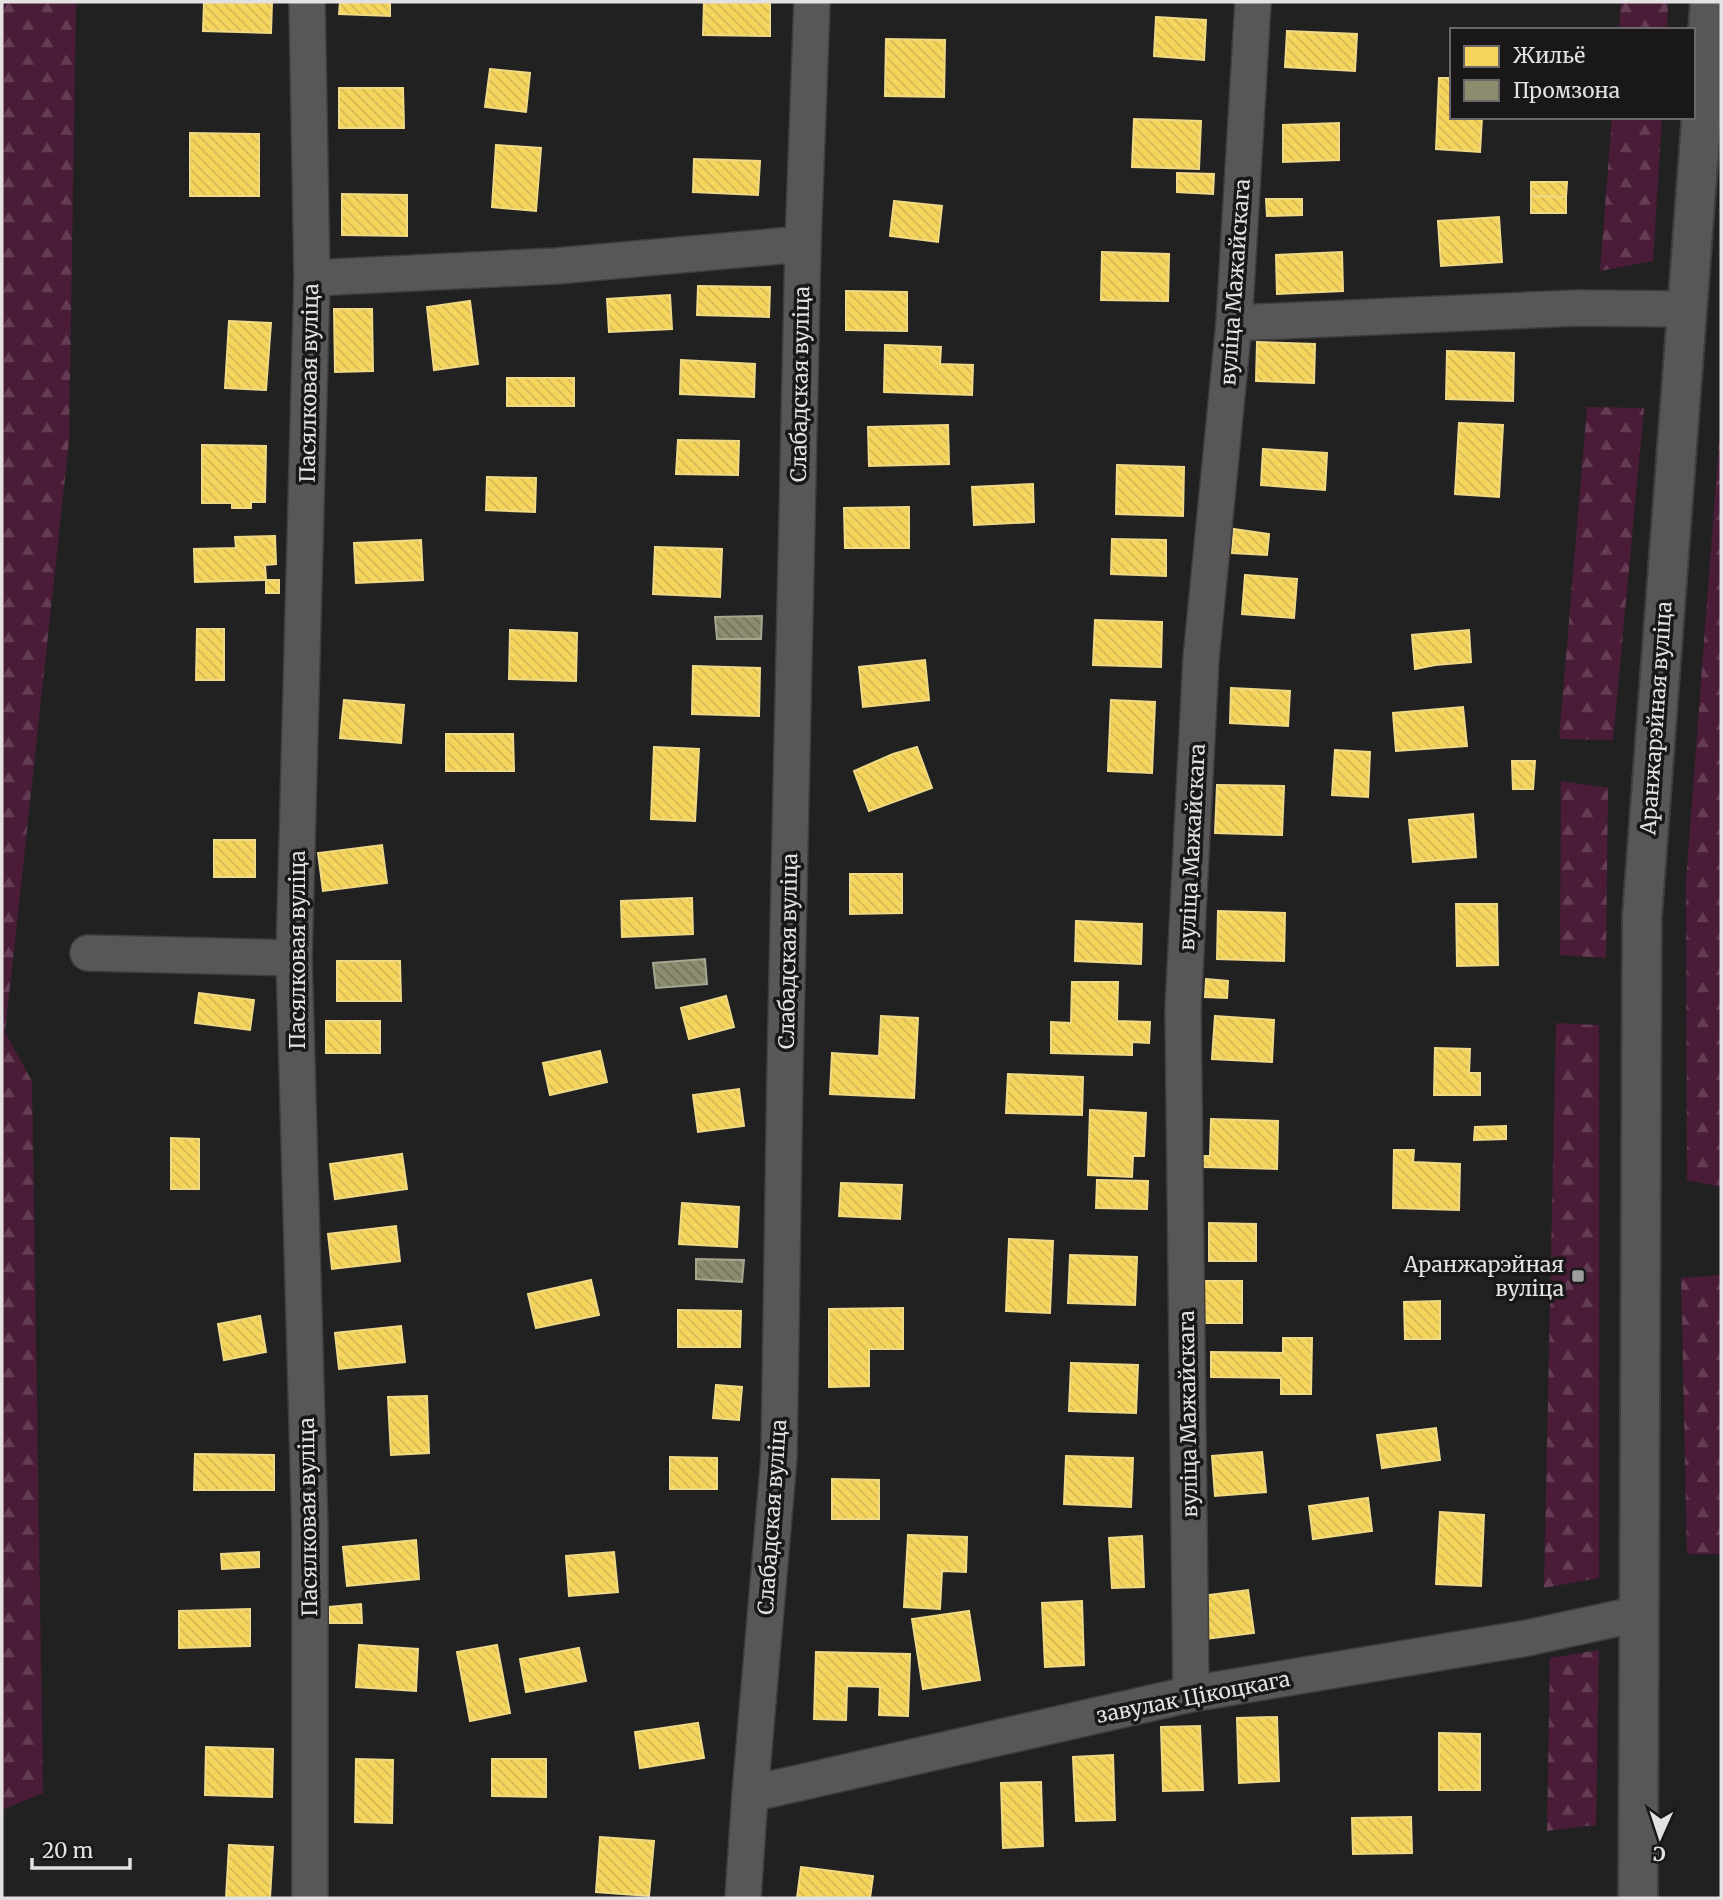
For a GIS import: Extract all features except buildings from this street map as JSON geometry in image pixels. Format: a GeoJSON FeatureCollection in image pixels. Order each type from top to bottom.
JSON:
{"type":"FeatureCollection","features":[{"type":"Feature","properties":{"kind":"main road","name":"Аранжарэйная вуліца"},"geometry":{"type":"LineString","coordinates":[[1638,1898],[1642,917],[1710,2]]}},
{"type":"Feature","properties":{"kind":"street","name":"Пасялковая вуліца"},"geometry":{"type":"LineString","coordinates":[[307,2],[312,278],[294,958],[310,1532],[310,1898]]}},
{"type":"Feature","properties":{"kind":"street","name":"Слабадская вуліца"},"geometry":{"type":"LineString","coordinates":[[743,1898],[779,1457],[803,244],[812,2]]}},
{"type":"Feature","properties":{"kind":"street","name":"вуліца Мажайскага"},"geometry":{"type":"LineString","coordinates":[[1191,1694],[1184,1009],[1201,659],[1234,323],[1253,2]]}},
{"type":"Feature","properties":{"kind":"street"},"geometry":{"type":"LineString","coordinates":[[312,278],[556,266],[803,244]]}},
{"type":"Feature","properties":{"kind":"street"},"geometry":{"type":"LineString","coordinates":[[1234,323],[1578,308],[1687,309]]}},
{"type":"Feature","properties":{"kind":"street"},"geometry":{"type":"LineString","coordinates":[[88,953],[294,958]]}},
{"type":"Feature","properties":{"kind":"street","name":"завулак Цікоцкага"},"geometry":{"type":"LineString","coordinates":[[750,1794],[1191,1694],[1527,1638],[1639,1614]]}},
{"type":"Feature","properties":{"kind":"green space"},"geometry":{"type":"Polygon","coordinates":[[[2,2],[76,2],[69,441],[5,1033],[32,1081],[43,1793],[2,1810],[2,2]]]}},
{"type":"Feature","properties":{"kind":"green space"},"geometry":{"type":"Polygon","coordinates":[[[1621,2],[1668,2],[1667,28],[1619,28],[1621,2]]]}},
{"type":"Feature","properties":{"kind":"green space"},"geometry":{"type":"Polygon","coordinates":[[[1612,119],[1662,119],[1653,261],[1600,271],[1612,119]]]}},
{"type":"Feature","properties":{"kind":"green space"},"geometry":{"type":"Polygon","coordinates":[[[1587,407],[1644,408],[1613,740],[1559,739],[1587,407]]]}},
{"type":"Feature","properties":{"kind":"green space"},"geometry":{"type":"Polygon","coordinates":[[[1721,415],[1721,1187],[1687,1180],[1686,882],[1721,415]]]}},
{"type":"Feature","properties":{"kind":"green space"},"geometry":{"type":"Polygon","coordinates":[[[1561,781],[1608,788],[1606,958],[1560,955],[1561,781]]]}},
{"type":"Feature","properties":{"kind":"green space"},"geometry":{"type":"Polygon","coordinates":[[[1556,1023],[1599,1025],[1599,1578],[1544,1588],[1556,1023]]]}},
{"type":"Feature","properties":{"kind":"green space"},"geometry":{"type":"Polygon","coordinates":[[[1721,1275],[1721,1554],[1687,1554],[1681,1278],[1721,1275]]]}},
{"type":"Feature","properties":{"kind":"green space"},"geometry":{"type":"Polygon","coordinates":[[[1599,1650],[1596,1825],[1547,1831],[1550,1658],[1599,1650]]]}},
{"type":"Feature","properties":{"kind":"place","name":"Аранжарэйная вуліца"},"geometry":{"type":"Point","coordinates":[1578,1276]}}]}
